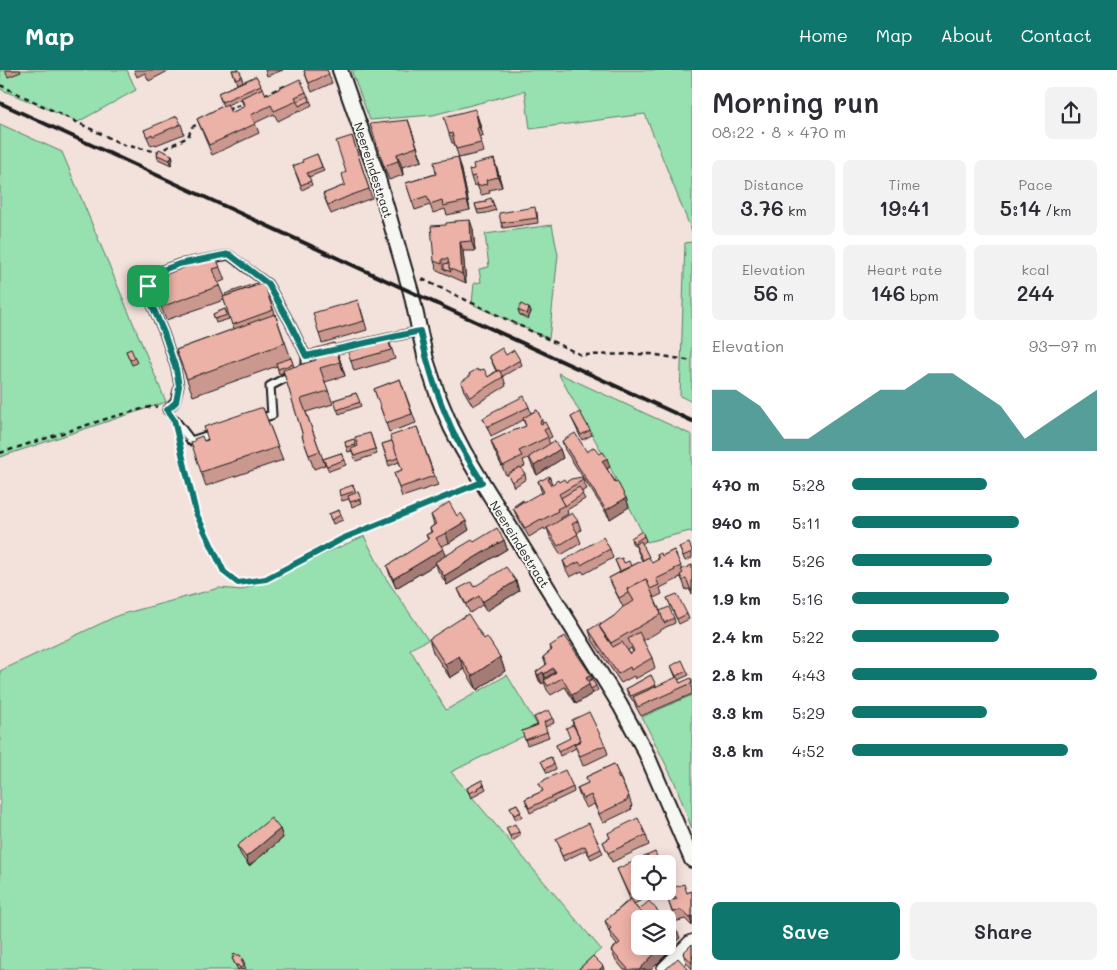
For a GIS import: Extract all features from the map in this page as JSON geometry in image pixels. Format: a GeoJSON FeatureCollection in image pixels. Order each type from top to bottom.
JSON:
{"type":"FeatureCollection","features":[{"type":"Feature","properties":{"kind":"street","name":"Neereindestraat"},"geometry":{"type":"LineString","coordinates":[[340,70],[376,172],[405,271],[426,360],[451,427],[482,482],[638,737],[692,860]]}},
{"type":"Feature","properties":{"kind":"street"},"geometry":{"type":"LineString","coordinates":[[666,970],[692,944]]}},
{"type":"Feature","properties":{"kind":"lane"},"geometry":{"type":"LineString","coordinates":[[167,410],[176,402],[179,386],[176,369],[164,333],[151,303],[148,286],[152,274],[179,264],[229,254],[268,284],[306,356],[306,368],[270,386],[272,415],[254,420]]}},
{"type":"Feature","properties":{"kind":"lane"},"geometry":{"type":"LineString","coordinates":[[306,356],[420,331]]}},
{"type":"Feature","properties":{"kind":"lane"},"geometry":{"type":"LineString","coordinates":[[174,420],[191,441],[218,432]]}},
{"type":"Feature","properties":{"kind":"path"},"geometry":{"type":"LineString","coordinates":[[0,85],[124,145],[158,152],[188,137],[192,127],[201,123]]}},
{"type":"Feature","properties":{"kind":"path"},"geometry":{"type":"LineString","coordinates":[[262,96],[288,85]]}},
{"type":"Feature","properties":{"kind":"path"},"geometry":{"type":"LineString","coordinates":[[227,110],[244,103]]}},
{"type":"Feature","properties":{"kind":"path"},"geometry":{"type":"LineString","coordinates":[[405,271],[581,355],[652,354],[692,361]]}},
{"type":"Feature","properties":{"kind":"path"},"geometry":{"type":"LineString","coordinates":[[0,453],[112,417],[154,406],[167,410]]}},
{"type":"Feature","properties":{"kind":"path"},"geometry":{"type":"LineString","coordinates":[[174,420],[196,513],[224,572],[238,583],[266,579],[344,538],[482,482]]}},
{"type":"Feature","properties":{"kind":"green space"},"geometry":{"type":"Polygon","coordinates":[[[0,70],[127,70],[136,90],[78,122],[0,89],[0,70]]]}},
{"type":"Feature","properties":{"kind":"green space"},"geometry":{"type":"Polygon","coordinates":[[[351,70],[692,70],[692,232],[645,114],[530,129],[525,91],[433,115],[370,120],[351,70]]]}},
{"type":"Feature","properties":{"kind":"green space"},"geometry":{"type":"Polygon","coordinates":[[[0,124],[62,152],[166,402],[0,457],[0,124]]]}},
{"type":"Feature","properties":{"kind":"green space"},"geometry":{"type":"Polygon","coordinates":[[[552,225],[558,255],[549,339],[472,304],[474,283],[481,282],[479,269],[489,267],[485,234],[552,225]]]}},
{"type":"Feature","properties":{"kind":"green space"},"geometry":{"type":"Polygon","coordinates":[[[692,242],[692,402],[680,396],[685,243],[692,242]]]}},
{"type":"Feature","properties":{"kind":"green space"},"geometry":{"type":"Polygon","coordinates":[[[558,373],[692,435],[692,533],[690,531],[647,542],[610,467],[558,373]]]}},
{"type":"Feature","properties":{"kind":"green space"},"geometry":{"type":"Polygon","coordinates":[[[364,536],[385,577],[428,640],[410,649],[446,710],[507,675],[540,730],[451,772],[471,798],[601,949],[577,970],[0,970],[0,671],[119,615],[219,588],[242,590],[364,536]]]}},
{"type":"Feature","properties":{"kind":"green space"},"geometry":{"type":"Polygon","coordinates":[[[692,695],[692,829],[675,783],[642,717],[692,695]]]}},
{"type":"Feature","properties":{"kind":"building"},"geometry":{"type":"Polygon","coordinates":[[[232,70],[239,70],[242,76],[236,79],[232,70]]]}},
{"type":"Feature","properties":{"kind":"building"},"geometry":{"type":"Polygon","coordinates":[[[305,70],[327,70],[329,74],[309,83],[305,70]]]}},
{"type":"Feature","properties":{"kind":"building"},"geometry":{"type":"Polygon","coordinates":[[[256,76],[261,85],[222,102],[218,93],[256,76]]]}},
{"type":"Feature","properties":{"kind":"building"},"geometry":{"type":"Polygon","coordinates":[[[300,79],[306,92],[295,97],[297,101],[274,111],[271,105],[251,115],[255,124],[209,145],[197,119],[227,104],[231,113],[245,106],[241,98],[263,88],[266,95],[300,79]]]}},
{"type":"Feature","properties":{"kind":"building"},"geometry":{"type":"Polygon","coordinates":[[[308,96],[310,101],[299,106],[297,102],[308,96]]]}},
{"type":"Feature","properties":{"kind":"building"},"geometry":{"type":"Polygon","coordinates":[[[475,109],[481,143],[456,149],[452,133],[449,134],[444,117],[475,109]]]}},
{"type":"Feature","properties":{"kind":"building"},"geometry":{"type":"Polygon","coordinates":[[[177,116],[181,124],[147,137],[144,130],[177,116]]]}},
{"type":"Feature","properties":{"kind":"building"},"geometry":{"type":"Polygon","coordinates":[[[408,120],[417,147],[397,154],[398,161],[384,166],[370,124],[408,120]]]}},
{"type":"Feature","properties":{"kind":"building"},"geometry":{"type":"Polygon","coordinates":[[[352,136],[369,189],[328,205],[323,194],[345,185],[342,174],[346,172],[336,141],[352,136]]]}},
{"type":"Feature","properties":{"kind":"building"},"geometry":{"type":"Polygon","coordinates":[[[159,149],[172,155],[170,160],[157,155],[159,149]]]}},
{"type":"Feature","properties":{"kind":"building"},"geometry":{"type":"Polygon","coordinates":[[[317,154],[322,167],[307,173],[311,181],[301,185],[293,166],[317,154]]]}},
{"type":"Feature","properties":{"kind":"building"},"geometry":{"type":"Polygon","coordinates":[[[458,157],[467,201],[443,206],[442,200],[430,204],[427,196],[412,201],[406,183],[436,174],[434,162],[458,157]]]}},
{"type":"Feature","properties":{"kind":"building"},"geometry":{"type":"Polygon","coordinates":[[[494,159],[498,177],[486,180],[487,184],[478,186],[475,176],[471,177],[469,170],[474,169],[473,164],[494,159]]]}},
{"type":"Feature","properties":{"kind":"building"},"geometry":{"type":"Polygon","coordinates":[[[491,198],[494,206],[477,210],[475,204],[486,202],[485,200],[491,198]]]}},
{"type":"Feature","properties":{"kind":"building"},"geometry":{"type":"Polygon","coordinates":[[[535,207],[537,218],[501,223],[499,213],[535,207]]]}},
{"type":"Feature","properties":{"kind":"building"},"geometry":{"type":"Polygon","coordinates":[[[470,220],[471,241],[460,242],[462,274],[449,268],[448,259],[442,259],[442,264],[434,261],[431,226],[470,220]]]}},
{"type":"Feature","properties":{"kind":"building"},"geometry":{"type":"Polygon","coordinates":[[[215,256],[220,267],[213,269],[219,286],[161,307],[151,280],[215,256]]]}},
{"type":"Feature","properties":{"kind":"building"},"geometry":{"type":"Polygon","coordinates":[[[449,263],[451,272],[444,269],[444,264],[449,263]]]}},
{"type":"Feature","properties":{"kind":"building"},"geometry":{"type":"Polygon","coordinates":[[[260,282],[260,284],[226,296],[225,294],[260,282]]]}},
{"type":"Feature","properties":{"kind":"building"},"geometry":{"type":"Polygon","coordinates":[[[264,283],[273,310],[232,325],[223,297],[264,283]]]}},
{"type":"Feature","properties":{"kind":"building"},"geometry":{"type":"Polygon","coordinates":[[[358,300],[364,321],[319,334],[313,313],[358,300]]]}},
{"type":"Feature","properties":{"kind":"building"},"geometry":{"type":"Polygon","coordinates":[[[521,304],[529,308],[527,314],[518,310],[521,304]]]}},
{"type":"Feature","properties":{"kind":"building"},"geometry":{"type":"Polygon","coordinates":[[[225,309],[227,315],[215,319],[213,314],[225,309]]]}},
{"type":"Feature","properties":{"kind":"building"},"geometry":{"type":"Polygon","coordinates":[[[275,314],[285,343],[187,379],[176,350],[275,314]]]}},
{"type":"Feature","properties":{"kind":"building"},"geometry":{"type":"Polygon","coordinates":[[[387,334],[391,350],[351,361],[348,352],[366,347],[364,341],[387,334]]]}},
{"type":"Feature","properties":{"kind":"building"},"geometry":{"type":"Polygon","coordinates":[[[334,343],[340,362],[320,368],[328,391],[301,399],[320,451],[309,455],[283,370],[316,360],[313,349],[334,343]]]}},
{"type":"Feature","properties":{"kind":"building"},"geometry":{"type":"Polygon","coordinates":[[[502,348],[506,355],[514,350],[520,360],[500,372],[499,370],[497,371],[489,356],[502,348]]]}},
{"type":"Feature","properties":{"kind":"building"},"geometry":{"type":"Polygon","coordinates":[[[131,349],[135,358],[130,360],[126,351],[131,349]]]}},
{"type":"Feature","properties":{"kind":"building"},"geometry":{"type":"Polygon","coordinates":[[[291,358],[293,364],[278,369],[276,363],[291,358]]]}},
{"type":"Feature","properties":{"kind":"building"},"geometry":{"type":"Polygon","coordinates":[[[477,369],[478,371],[484,369],[488,377],[499,370],[503,377],[470,397],[461,382],[477,369]]]}},
{"type":"Feature","properties":{"kind":"building"},"geometry":{"type":"Polygon","coordinates":[[[400,379],[412,414],[386,423],[374,389],[400,379]]]}},
{"type":"Feature","properties":{"kind":"building"},"geometry":{"type":"Polygon","coordinates":[[[356,393],[360,402],[337,410],[334,400],[356,393]]]}},
{"type":"Feature","properties":{"kind":"building"},"geometry":{"type":"Polygon","coordinates":[[[524,396],[529,407],[487,427],[483,418],[524,396]]]}},
{"type":"Feature","properties":{"kind":"building"},"geometry":{"type":"Polygon","coordinates":[[[263,408],[278,447],[201,472],[191,442],[202,436],[204,441],[208,440],[204,427],[263,408]]]}},
{"type":"Feature","properties":{"kind":"building"},"geometry":{"type":"Polygon","coordinates":[[[537,410],[542,420],[540,421],[541,424],[545,422],[548,428],[544,430],[548,437],[519,451],[522,456],[503,466],[491,441],[526,426],[523,418],[537,410]]]}},
{"type":"Feature","properties":{"kind":"building"},"geometry":{"type":"Polygon","coordinates":[[[580,412],[590,430],[581,435],[571,417],[580,412]]]}},
{"type":"Feature","properties":{"kind":"building"},"geometry":{"type":"Polygon","coordinates":[[[417,427],[434,476],[399,488],[394,473],[402,470],[390,436],[417,427]]]}},
{"type":"Feature","properties":{"kind":"building"},"geometry":{"type":"Polygon","coordinates":[[[370,433],[375,449],[354,456],[351,449],[358,446],[355,437],[370,433]]]}},
{"type":"Feature","properties":{"kind":"building"},"geometry":{"type":"Polygon","coordinates":[[[575,433],[587,452],[594,447],[600,454],[603,452],[607,458],[602,461],[615,482],[617,481],[626,498],[606,510],[562,441],[575,433]]]}},
{"type":"Feature","properties":{"kind":"building"},"geometry":{"type":"Polygon","coordinates":[[[354,439],[356,445],[346,447],[345,442],[354,439]]]}},
{"type":"Feature","properties":{"kind":"building"},"geometry":{"type":"Polygon","coordinates":[[[392,441],[398,458],[388,461],[382,444],[392,441]]]}},
{"type":"Feature","properties":{"kind":"building"},"geometry":{"type":"Polygon","coordinates":[[[554,441],[560,449],[534,466],[529,457],[554,441]]]}},
{"type":"Feature","properties":{"kind":"building"},"geometry":{"type":"Polygon","coordinates":[[[341,453],[344,460],[327,466],[323,459],[341,453]]]}},
{"type":"Feature","properties":{"kind":"building"},"geometry":{"type":"Polygon","coordinates":[[[520,467],[525,474],[512,482],[507,474],[520,467]]]}},
{"type":"Feature","properties":{"kind":"building"},"geometry":{"type":"Polygon","coordinates":[[[549,476],[550,478],[548,479],[551,485],[558,480],[559,482],[564,479],[566,482],[582,477],[583,480],[559,494],[565,505],[557,509],[558,511],[525,528],[513,508],[544,492],[538,481],[549,476]]]}},
{"type":"Feature","properties":{"kind":"building"},"geometry":{"type":"Polygon","coordinates":[[[353,485],[355,491],[340,496],[339,490],[353,485]]]}},
{"type":"Feature","properties":{"kind":"building"},"geometry":{"type":"Polygon","coordinates":[[[579,487],[583,494],[565,506],[561,498],[579,487]]]}},
{"type":"Feature","properties":{"kind":"building"},"geometry":{"type":"Polygon","coordinates":[[[358,492],[361,499],[350,502],[348,496],[358,492]]]}},
{"type":"Feature","properties":{"kind":"building"},"geometry":{"type":"Polygon","coordinates":[[[449,502],[457,516],[461,513],[466,521],[436,538],[443,549],[393,579],[387,566],[429,539],[426,535],[432,532],[430,528],[436,524],[431,515],[449,502]]]}},
{"type":"Feature","properties":{"kind":"building"},"geometry":{"type":"Polygon","coordinates":[[[339,510],[341,515],[331,520],[329,514],[339,510]]]}},
{"type":"Feature","properties":{"kind":"building"},"geometry":{"type":"Polygon","coordinates":[[[572,513],[578,521],[572,524],[578,534],[558,546],[547,528],[572,513]]]}},
{"type":"Feature","properties":{"kind":"building"},"geometry":{"type":"Polygon","coordinates":[[[497,528],[504,540],[444,576],[435,562],[497,528]]]}},
{"type":"Feature","properties":{"kind":"building"},"geometry":{"type":"Polygon","coordinates":[[[642,531],[644,536],[634,543],[631,538],[642,531]]]}},
{"type":"Feature","properties":{"kind":"building"},"geometry":{"type":"Polygon","coordinates":[[[603,537],[610,549],[581,565],[579,562],[567,568],[563,561],[603,537]]]}},
{"type":"Feature","properties":{"kind":"building"},"geometry":{"type":"Polygon","coordinates":[[[641,541],[649,557],[643,560],[635,544],[641,541]]]}},
{"type":"Feature","properties":{"kind":"building"},"geometry":{"type":"Polygon","coordinates":[[[689,543],[692,552],[683,556],[679,547],[689,543]]]}},
{"type":"Feature","properties":{"kind":"building"},"geometry":{"type":"Polygon","coordinates":[[[674,550],[681,566],[656,579],[659,585],[650,589],[646,579],[627,589],[628,593],[619,598],[609,578],[649,557],[652,563],[659,559],[657,555],[661,553],[662,556],[674,550]]]}},
{"type":"Feature","properties":{"kind":"building"},"geometry":{"type":"Polygon","coordinates":[[[622,558],[624,563],[629,561],[631,566],[620,571],[615,560],[622,558]]]}},
{"type":"Feature","properties":{"kind":"building"},"geometry":{"type":"Polygon","coordinates":[[[692,565],[691,591],[687,580],[683,581],[680,575],[683,573],[681,570],[692,565]]]}},
{"type":"Feature","properties":{"kind":"building"},"geometry":{"type":"Polygon","coordinates":[[[506,567],[516,581],[482,602],[479,596],[466,604],[458,589],[471,582],[474,587],[506,567]]]}},
{"type":"Feature","properties":{"kind":"building"},"geometry":{"type":"Polygon","coordinates":[[[646,579],[661,614],[611,643],[599,626],[623,607],[634,601],[627,589],[646,579]]]}},
{"type":"Feature","properties":{"kind":"building"},"geometry":{"type":"Polygon","coordinates":[[[677,594],[687,614],[677,619],[667,598],[677,594]]]}},
{"type":"Feature","properties":{"kind":"building"},"geometry":{"type":"Polygon","coordinates":[[[669,607],[674,618],[664,623],[660,611],[669,607]]]}},
{"type":"Feature","properties":{"kind":"building"},"geometry":{"type":"Polygon","coordinates":[[[468,614],[484,639],[487,637],[500,657],[472,676],[459,656],[445,664],[429,639],[468,614]]]}},
{"type":"Feature","properties":{"kind":"building"},"geometry":{"type":"Polygon","coordinates":[[[600,623],[601,630],[613,647],[622,642],[630,654],[634,651],[628,639],[639,632],[652,658],[631,670],[630,667],[618,674],[589,630],[600,623]]]}},
{"type":"Feature","properties":{"kind":"building"},"geometry":{"type":"Polygon","coordinates":[[[565,636],[591,675],[586,678],[590,684],[572,695],[562,678],[548,686],[544,680],[556,672],[553,668],[544,674],[543,672],[538,675],[536,672],[547,664],[543,657],[552,650],[550,646],[565,636]]]}},
{"type":"Feature","properties":{"kind":"building"},"geometry":{"type":"Polygon","coordinates":[[[682,660],[687,671],[676,676],[671,666],[682,660]]]}},
{"type":"Feature","properties":{"kind":"building"},"geometry":{"type":"Polygon","coordinates":[[[651,675],[656,685],[631,696],[626,689],[651,675]]]}},
{"type":"Feature","properties":{"kind":"building"},"geometry":{"type":"Polygon","coordinates":[[[677,677],[680,683],[691,678],[692,683],[638,707],[633,697],[677,677]]]}},
{"type":"Feature","properties":{"kind":"building"},"geometry":{"type":"Polygon","coordinates":[[[592,679],[596,686],[591,689],[588,682],[592,679]]]}},
{"type":"Feature","properties":{"kind":"building"},"geometry":{"type":"Polygon","coordinates":[[[549,710],[553,718],[544,722],[547,732],[525,740],[522,731],[538,725],[534,717],[549,710]]]}},
{"type":"Feature","properties":{"kind":"building"},"geometry":{"type":"Polygon","coordinates":[[[589,712],[605,745],[580,756],[574,744],[581,741],[572,720],[589,712]]]}},
{"type":"Feature","properties":{"kind":"building"},"geometry":{"type":"Polygon","coordinates":[[[573,725],[581,740],[558,752],[556,745],[570,738],[566,728],[573,725]]]}},
{"type":"Feature","properties":{"kind":"building"},"geometry":{"type":"Polygon","coordinates":[[[551,757],[554,764],[545,769],[541,761],[551,757]]]}},
{"type":"Feature","properties":{"kind":"building"},"geometry":{"type":"Polygon","coordinates":[[[614,764],[619,775],[617,775],[629,797],[627,798],[628,800],[599,814],[591,795],[583,799],[577,788],[588,783],[586,777],[614,764]]]}},
{"type":"Feature","properties":{"kind":"building"},"geometry":{"type":"Polygon","coordinates":[[[565,770],[573,787],[529,808],[525,799],[543,791],[539,783],[565,770]]]}},
{"type":"Feature","properties":{"kind":"building"},"geometry":{"type":"Polygon","coordinates":[[[482,780],[484,785],[469,793],[467,788],[482,780]]]}},
{"type":"Feature","properties":{"kind":"building"},"geometry":{"type":"Polygon","coordinates":[[[517,804],[521,812],[514,815],[510,807],[517,804]]]}},
{"type":"Feature","properties":{"kind":"building"},"geometry":{"type":"Polygon","coordinates":[[[271,818],[280,829],[246,857],[237,846],[271,818]]]}},
{"type":"Feature","properties":{"kind":"building"},"geometry":{"type":"Polygon","coordinates":[[[638,818],[646,835],[608,853],[603,842],[610,838],[608,833],[638,818]]]}},
{"type":"Feature","properties":{"kind":"building"},"geometry":{"type":"Polygon","coordinates":[[[589,823],[601,849],[589,855],[585,846],[562,856],[559,849],[561,848],[556,839],[589,823]]]}},
{"type":"Feature","properties":{"kind":"building"},"geometry":{"type":"Polygon","coordinates":[[[515,824],[519,832],[510,836],[506,828],[515,824]]]}},
{"type":"Feature","properties":{"kind":"building"},"geometry":{"type":"Polygon","coordinates":[[[631,863],[631,894],[629,895],[617,869],[631,863]]]}},
{"type":"Feature","properties":{"kind":"building"},"geometry":{"type":"Polygon","coordinates":[[[684,884],[687,893],[692,891],[692,916],[690,918],[681,910],[672,910],[668,900],[677,899],[676,887],[684,884]]]}},
{"type":"Feature","properties":{"kind":"building"},"geometry":{"type":"Polygon","coordinates":[[[631,899],[639,910],[631,910],[631,955],[653,955],[639,970],[629,970],[611,950],[620,943],[609,930],[611,928],[605,921],[631,899]]]}},
{"type":"Feature","properties":{"kind":"building"},"geometry":{"type":"Polygon","coordinates":[[[649,901],[657,910],[639,910],[649,901]]]}},
{"type":"Feature","properties":{"kind":"building"},"geometry":{"type":"Polygon","coordinates":[[[692,944],[692,963],[683,953],[692,944]]]}},
{"type":"Feature","properties":{"kind":"building"},"geometry":{"type":"Polygon","coordinates":[[[236,954],[240,955],[243,960],[241,960],[244,966],[240,968],[238,965],[236,966],[232,958],[236,954]]]}},
{"type":"Feature","properties":{"kind":"building"},"geometry":{"type":"Polygon","coordinates":[[[593,956],[603,966],[599,970],[579,969],[593,956]]]}},
{"type":"Feature","properties":{"kind":"building"},"geometry":{"type":"Polygon","coordinates":[[[678,958],[689,970],[665,970],[678,958]]]}},
{"type":"Feature","properties":{"kind":"railway"},"geometry":{"type":"LineString","coordinates":[[0,103],[692,421]]}},
{"type":"Feature","properties":{"kind":"route"},"geometry":{"type":"LineString","coordinates":[[229,254],[268,284],[306,356],[420,331],[426,360],[438,396],[451,427],[482,482],[344,538],[266,579],[238,583],[224,572],[196,513],[174,420],[167,410],[176,402],[179,386],[176,369],[164,333],[151,303],[148,286],[152,274],[179,264],[229,254]]}}]}
